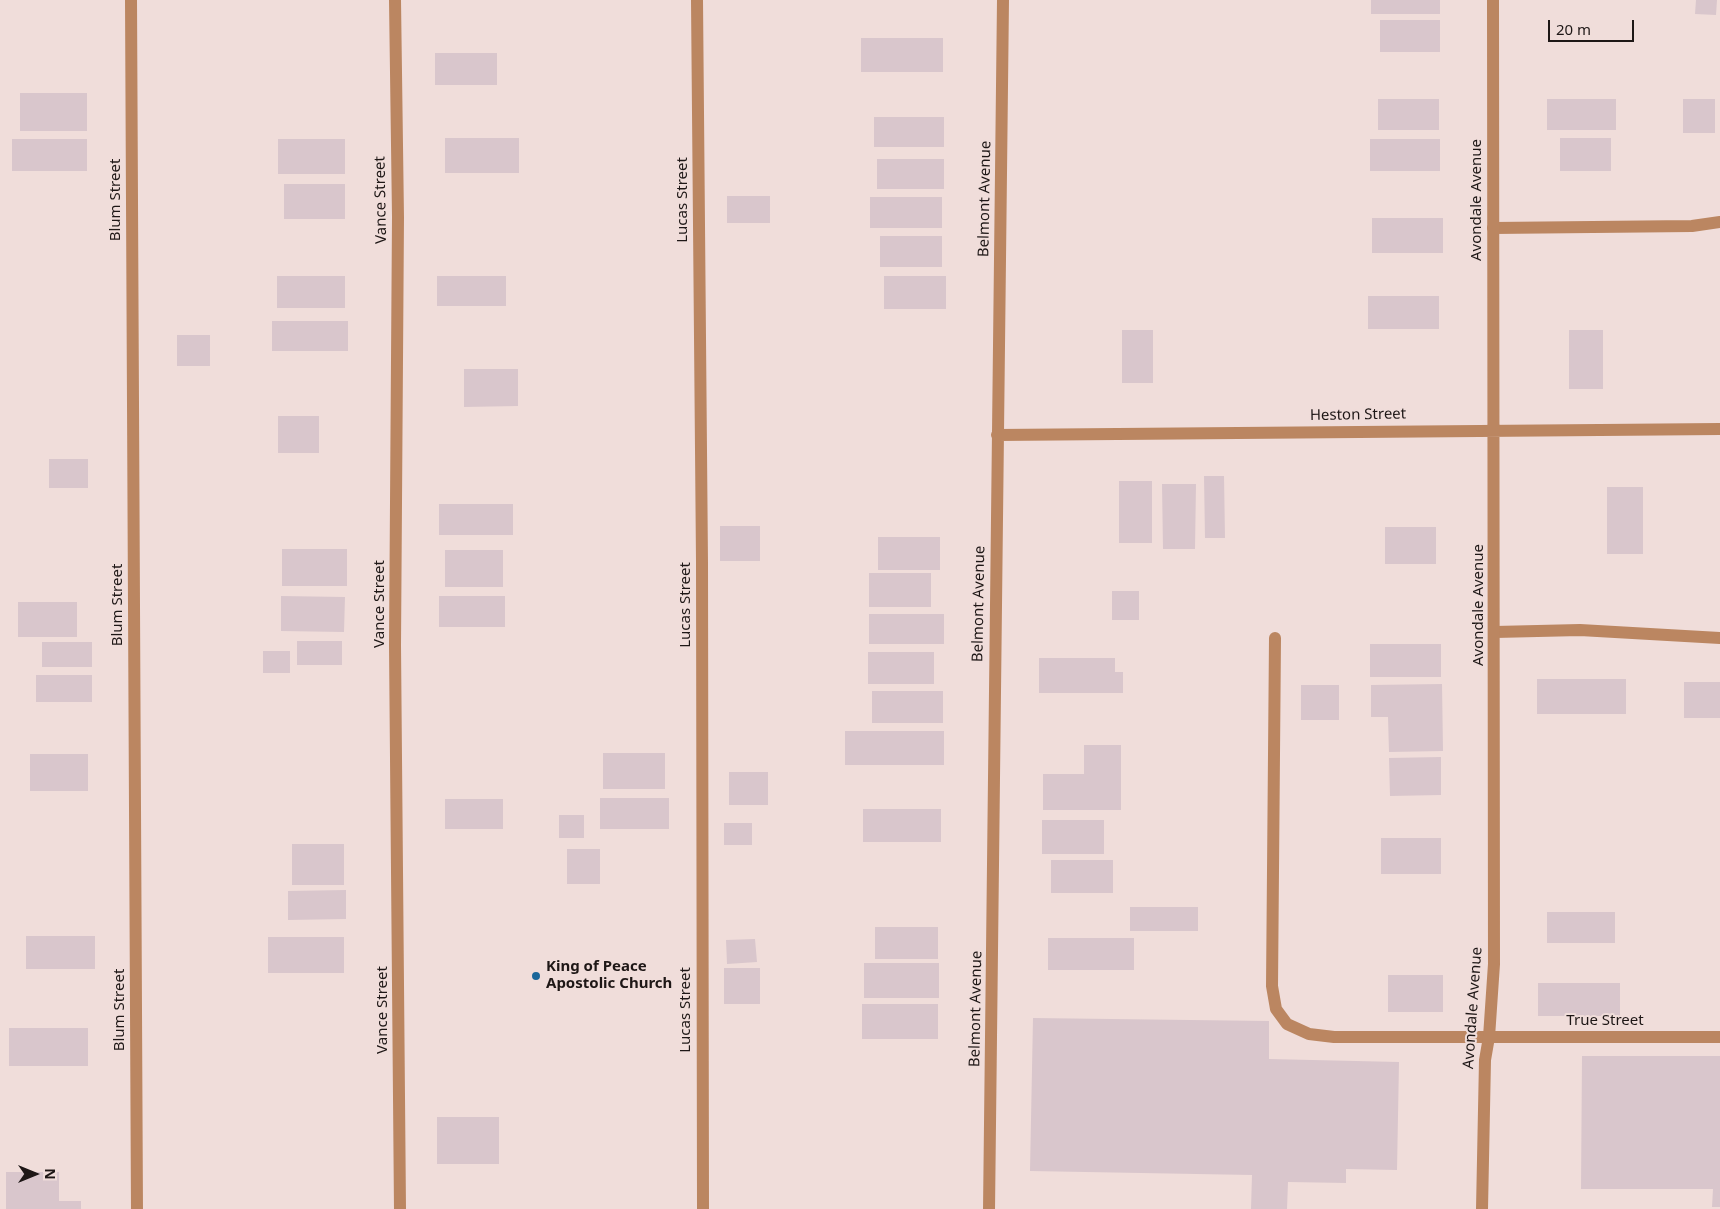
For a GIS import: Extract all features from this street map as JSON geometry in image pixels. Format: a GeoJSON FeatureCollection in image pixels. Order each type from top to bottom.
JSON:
{"type":"FeatureCollection","features":[{"type":"Feature","properties":{"kind":"street","name":"Blum Street"},"geometry":{"type":"LineString","coordinates":[[131,0],[138,1209]]}},
{"type":"Feature","properties":{"kind":"street","name":"Vance Street"},"geometry":{"type":"LineString","coordinates":[[395,0],[398,217],[396,655],[400,1209]]}},
{"type":"Feature","properties":{"kind":"street","name":"Lucas Street"},"geometry":{"type":"LineString","coordinates":[[697,0],[702,562],[703,1209]]}},
{"type":"Feature","properties":{"kind":"street","name":"Belmont Avenue"},"geometry":{"type":"LineString","coordinates":[[990,1209],[1003,0]]}},
{"type":"Feature","properties":{"kind":"street","name":"Avondale Avenue"},"geometry":{"type":"LineString","coordinates":[[1482,1209],[1485,1060],[1489,1037],[1494,964],[1495,429],[1493,0]]}},
{"type":"Feature","properties":{"kind":"street"},"geometry":{"type":"LineString","coordinates":[[1493,228],[1692,226],[1720,222]]}},
{"type":"Feature","properties":{"kind":"street","name":"Heston Street"},"geometry":{"type":"LineString","coordinates":[[997,435],[1720,428]]}},
{"type":"Feature","properties":{"kind":"street"},"geometry":{"type":"LineString","coordinates":[[1495,632],[1580,630],[1720,638]]}},
{"type":"Feature","properties":{"kind":"street","name":"True Street"},"geometry":{"type":"LineString","coordinates":[[1275,638],[1272,986],[1276,1010],[1287,1024],[1309,1034],[1334,1037],[1720,1037]]}},
{"type":"Feature","properties":{"kind":"building"},"geometry":{"type":"Polygon","coordinates":[[[1371,0],[1440,0],[1440,14],[1371,14],[1371,0]]]}},
{"type":"Feature","properties":{"kind":"building"},"geometry":{"type":"Polygon","coordinates":[[[1696,0],[1717,0],[1716,15],[1695,14],[1696,0]]]}},
{"type":"Feature","properties":{"kind":"building"},"geometry":{"type":"Polygon","coordinates":[[[1380,20],[1440,20],[1440,52],[1380,52],[1380,20]]]}},
{"type":"Feature","properties":{"kind":"building"},"geometry":{"type":"Polygon","coordinates":[[[861,38],[943,38],[943,72],[861,72],[861,38]]]}},
{"type":"Feature","properties":{"kind":"building"},"geometry":{"type":"Polygon","coordinates":[[[435,53],[497,53],[497,85],[435,85],[435,53]]]}},
{"type":"Feature","properties":{"kind":"building"},"geometry":{"type":"Polygon","coordinates":[[[20,93],[87,93],[87,131],[20,131],[20,93]]]}},
{"type":"Feature","properties":{"kind":"building"},"geometry":{"type":"Polygon","coordinates":[[[1378,99],[1439,99],[1439,130],[1378,130],[1378,99]]]}},
{"type":"Feature","properties":{"kind":"building"},"geometry":{"type":"Polygon","coordinates":[[[1547,99],[1616,99],[1616,130],[1547,130],[1547,99]]]}},
{"type":"Feature","properties":{"kind":"building"},"geometry":{"type":"Polygon","coordinates":[[[1683,99],[1715,99],[1715,133],[1683,133],[1683,99]]]}},
{"type":"Feature","properties":{"kind":"building"},"geometry":{"type":"Polygon","coordinates":[[[874,117],[944,117],[944,147],[874,147],[874,117]]]}},
{"type":"Feature","properties":{"kind":"building"},"geometry":{"type":"Polygon","coordinates":[[[445,138],[519,138],[519,173],[445,173],[445,138]]]}},
{"type":"Feature","properties":{"kind":"building"},"geometry":{"type":"Polygon","coordinates":[[[1560,138],[1611,138],[1611,171],[1560,171],[1560,138]]]}},
{"type":"Feature","properties":{"kind":"building"},"geometry":{"type":"Polygon","coordinates":[[[12,139],[87,139],[87,171],[12,171],[12,139]]]}},
{"type":"Feature","properties":{"kind":"building"},"geometry":{"type":"Polygon","coordinates":[[[278,139],[345,139],[345,174],[278,174],[278,139]]]}},
{"type":"Feature","properties":{"kind":"building"},"geometry":{"type":"Polygon","coordinates":[[[1370,139],[1440,139],[1440,171],[1370,171],[1370,139]]]}},
{"type":"Feature","properties":{"kind":"building"},"geometry":{"type":"Polygon","coordinates":[[[877,159],[944,159],[944,189],[877,189],[877,159]]]}},
{"type":"Feature","properties":{"kind":"building"},"geometry":{"type":"Polygon","coordinates":[[[284,184],[345,184],[345,219],[284,219],[284,184]]]}},
{"type":"Feature","properties":{"kind":"building"},"geometry":{"type":"Polygon","coordinates":[[[727,196],[770,196],[770,223],[727,223],[727,196]]]}},
{"type":"Feature","properties":{"kind":"building"},"geometry":{"type":"Polygon","coordinates":[[[870,197],[942,197],[942,228],[870,228],[870,197]]]}},
{"type":"Feature","properties":{"kind":"building"},"geometry":{"type":"Polygon","coordinates":[[[1372,218],[1443,218],[1443,253],[1372,253],[1372,218]]]}},
{"type":"Feature","properties":{"kind":"building"},"geometry":{"type":"Polygon","coordinates":[[[880,236],[942,236],[942,267],[880,267],[880,236]]]}},
{"type":"Feature","properties":{"kind":"building"},"geometry":{"type":"Polygon","coordinates":[[[277,276],[345,276],[345,308],[277,308],[277,276]]]}},
{"type":"Feature","properties":{"kind":"building"},"geometry":{"type":"Polygon","coordinates":[[[437,276],[506,276],[506,306],[437,306],[437,276]]]}},
{"type":"Feature","properties":{"kind":"building"},"geometry":{"type":"Polygon","coordinates":[[[884,276],[946,276],[946,309],[884,309],[884,276]]]}},
{"type":"Feature","properties":{"kind":"building"},"geometry":{"type":"Polygon","coordinates":[[[1368,296],[1439,296],[1439,329],[1368,329],[1368,296]]]}},
{"type":"Feature","properties":{"kind":"building"},"geometry":{"type":"Polygon","coordinates":[[[272,321],[348,321],[348,351],[272,351],[272,321]]]}},
{"type":"Feature","properties":{"kind":"building"},"geometry":{"type":"Polygon","coordinates":[[[1122,330],[1153,330],[1153,383],[1122,383],[1122,330]]]}},
{"type":"Feature","properties":{"kind":"building"},"geometry":{"type":"Polygon","coordinates":[[[1569,330],[1603,330],[1603,389],[1569,389],[1569,330]]]}},
{"type":"Feature","properties":{"kind":"building"},"geometry":{"type":"Polygon","coordinates":[[[177,335],[210,335],[210,366],[177,366],[177,335]]]}},
{"type":"Feature","properties":{"kind":"building"},"geometry":{"type":"Polygon","coordinates":[[[464,369],[518,369],[518,406],[464,407],[464,369]]]}},
{"type":"Feature","properties":{"kind":"building"},"geometry":{"type":"Polygon","coordinates":[[[278,416],[319,416],[319,453],[278,453],[278,416]]]}},
{"type":"Feature","properties":{"kind":"building"},"geometry":{"type":"Polygon","coordinates":[[[49,459],[88,459],[88,488],[49,488],[49,459]]]}},
{"type":"Feature","properties":{"kind":"building"},"geometry":{"type":"Polygon","coordinates":[[[1204,476],[1224,476],[1225,538],[1205,538],[1204,476]]]}},
{"type":"Feature","properties":{"kind":"building"},"geometry":{"type":"Polygon","coordinates":[[[1119,481],[1152,481],[1152,543],[1119,543],[1119,481]]]}},
{"type":"Feature","properties":{"kind":"building"},"geometry":{"type":"Polygon","coordinates":[[[1162,484],[1196,484],[1195,549],[1163,549],[1162,484]]]}},
{"type":"Feature","properties":{"kind":"building"},"geometry":{"type":"Polygon","coordinates":[[[1607,487],[1643,487],[1643,554],[1607,554],[1607,487]]]}},
{"type":"Feature","properties":{"kind":"building"},"geometry":{"type":"Polygon","coordinates":[[[439,504],[513,504],[513,535],[439,535],[439,504]]]}},
{"type":"Feature","properties":{"kind":"building"},"geometry":{"type":"Polygon","coordinates":[[[720,526],[760,526],[760,561],[720,561],[720,526]]]}},
{"type":"Feature","properties":{"kind":"building"},"geometry":{"type":"Polygon","coordinates":[[[1385,527],[1436,527],[1436,564],[1385,564],[1385,527]]]}},
{"type":"Feature","properties":{"kind":"building"},"geometry":{"type":"Polygon","coordinates":[[[878,537],[940,537],[940,570],[878,570],[878,537]]]}},
{"type":"Feature","properties":{"kind":"building"},"geometry":{"type":"Polygon","coordinates":[[[282,549],[347,549],[347,586],[282,586],[282,549]]]}},
{"type":"Feature","properties":{"kind":"building"},"geometry":{"type":"Polygon","coordinates":[[[445,550],[503,550],[503,587],[445,587],[445,550]]]}},
{"type":"Feature","properties":{"kind":"building"},"geometry":{"type":"Polygon","coordinates":[[[869,573],[931,573],[931,607],[869,607],[869,573]]]}},
{"type":"Feature","properties":{"kind":"building"},"geometry":{"type":"Polygon","coordinates":[[[1112,591],[1139,591],[1139,620],[1112,620],[1112,591]]]}},
{"type":"Feature","properties":{"kind":"building"},"geometry":{"type":"Polygon","coordinates":[[[281,596],[345,597],[344,632],[281,631],[281,596]]]}},
{"type":"Feature","properties":{"kind":"building"},"geometry":{"type":"Polygon","coordinates":[[[439,596],[505,596],[505,627],[439,627],[439,596]]]}},
{"type":"Feature","properties":{"kind":"building"},"geometry":{"type":"Polygon","coordinates":[[[18,602],[77,602],[77,637],[18,637],[18,602]]]}},
{"type":"Feature","properties":{"kind":"building"},"geometry":{"type":"Polygon","coordinates":[[[869,614],[944,614],[944,644],[869,644],[869,614]]]}},
{"type":"Feature","properties":{"kind":"building"},"geometry":{"type":"Polygon","coordinates":[[[297,641],[342,641],[342,665],[297,665],[297,641]]]}},
{"type":"Feature","properties":{"kind":"building"},"geometry":{"type":"Polygon","coordinates":[[[42,642],[92,642],[92,667],[42,667],[42,642]]]}},
{"type":"Feature","properties":{"kind":"building"},"geometry":{"type":"Polygon","coordinates":[[[1370,644],[1441,644],[1441,677],[1370,677],[1370,644]]]}},
{"type":"Feature","properties":{"kind":"building"},"geometry":{"type":"Polygon","coordinates":[[[263,651],[290,651],[290,673],[263,673],[263,651]]]}},
{"type":"Feature","properties":{"kind":"building"},"geometry":{"type":"Polygon","coordinates":[[[868,652],[934,652],[934,684],[868,684],[868,652]]]}},
{"type":"Feature","properties":{"kind":"building"},"geometry":{"type":"Polygon","coordinates":[[[1039,658],[1115,658],[1115,672],[1123,672],[1123,693],[1039,693],[1039,658]]]}},
{"type":"Feature","properties":{"kind":"building"},"geometry":{"type":"Polygon","coordinates":[[[36,675],[92,675],[92,702],[36,702],[36,675]]]}},
{"type":"Feature","properties":{"kind":"building"},"geometry":{"type":"Polygon","coordinates":[[[1537,679],[1626,679],[1626,714],[1537,714],[1537,679]]]}},
{"type":"Feature","properties":{"kind":"building"},"geometry":{"type":"Polygon","coordinates":[[[1684,682],[1720,682],[1720,718],[1684,718],[1684,682]]]}},
{"type":"Feature","properties":{"kind":"building"},"geometry":{"type":"Polygon","coordinates":[[[1442,684],[1443,751],[1389,752],[1388,717],[1371,717],[1371,685],[1442,684]]]}},
{"type":"Feature","properties":{"kind":"building"},"geometry":{"type":"Polygon","coordinates":[[[1301,685],[1339,685],[1339,720],[1301,720],[1301,685]]]}},
{"type":"Feature","properties":{"kind":"building"},"geometry":{"type":"Polygon","coordinates":[[[872,691],[943,691],[943,723],[872,723],[872,691]]]}},
{"type":"Feature","properties":{"kind":"building"},"geometry":{"type":"Polygon","coordinates":[[[845,731],[944,731],[944,765],[845,765],[845,731]]]}},
{"type":"Feature","properties":{"kind":"building"},"geometry":{"type":"Polygon","coordinates":[[[1084,745],[1121,745],[1121,810],[1043,810],[1043,774],[1084,774],[1084,745]]]}},
{"type":"Feature","properties":{"kind":"building"},"geometry":{"type":"Polygon","coordinates":[[[603,753],[665,753],[665,789],[603,789],[603,753]]]}},
{"type":"Feature","properties":{"kind":"building"},"geometry":{"type":"Polygon","coordinates":[[[30,754],[88,754],[88,791],[30,791],[30,754]]]}},
{"type":"Feature","properties":{"kind":"building"},"geometry":{"type":"Polygon","coordinates":[[[1441,757],[1441,795],[1390,796],[1389,758],[1441,757]]]}},
{"type":"Feature","properties":{"kind":"building"},"geometry":{"type":"Polygon","coordinates":[[[729,772],[768,772],[768,805],[729,805],[729,772]]]}},
{"type":"Feature","properties":{"kind":"building"},"geometry":{"type":"Polygon","coordinates":[[[600,798],[669,798],[669,829],[600,829],[600,798]]]}},
{"type":"Feature","properties":{"kind":"building"},"geometry":{"type":"Polygon","coordinates":[[[445,799],[503,799],[503,829],[445,829],[445,799]]]}},
{"type":"Feature","properties":{"kind":"building"},"geometry":{"type":"Polygon","coordinates":[[[863,809],[941,809],[941,842],[863,842],[863,809]]]}},
{"type":"Feature","properties":{"kind":"building"},"geometry":{"type":"Polygon","coordinates":[[[559,815],[584,815],[584,838],[559,838],[559,815]]]}},
{"type":"Feature","properties":{"kind":"building"},"geometry":{"type":"Polygon","coordinates":[[[1042,820],[1104,820],[1104,854],[1042,854],[1042,820]]]}},
{"type":"Feature","properties":{"kind":"building"},"geometry":{"type":"Polygon","coordinates":[[[724,823],[752,823],[752,845],[724,845],[724,823]]]}},
{"type":"Feature","properties":{"kind":"building"},"geometry":{"type":"Polygon","coordinates":[[[1381,838],[1441,838],[1441,874],[1381,874],[1381,838]]]}},
{"type":"Feature","properties":{"kind":"building"},"geometry":{"type":"Polygon","coordinates":[[[292,844],[344,844],[344,885],[292,885],[292,844]]]}},
{"type":"Feature","properties":{"kind":"building"},"geometry":{"type":"Polygon","coordinates":[[[567,849],[600,849],[600,884],[567,884],[567,849]]]}},
{"type":"Feature","properties":{"kind":"building"},"geometry":{"type":"Polygon","coordinates":[[[1051,860],[1113,860],[1113,893],[1051,893],[1051,860]]]}},
{"type":"Feature","properties":{"kind":"building"},"geometry":{"type":"Polygon","coordinates":[[[346,890],[346,919],[288,920],[288,891],[346,890]]]}},
{"type":"Feature","properties":{"kind":"building"},"geometry":{"type":"Polygon","coordinates":[[[1130,907],[1198,907],[1198,931],[1130,931],[1130,907]]]}},
{"type":"Feature","properties":{"kind":"building"},"geometry":{"type":"Polygon","coordinates":[[[1547,912],[1615,912],[1615,943],[1547,943],[1547,912]]]}},
{"type":"Feature","properties":{"kind":"building"},"geometry":{"type":"Polygon","coordinates":[[[875,927],[938,927],[938,959],[875,959],[875,927]]]}},
{"type":"Feature","properties":{"kind":"building"},"geometry":{"type":"Polygon","coordinates":[[[26,936],[95,936],[95,969],[26,969],[26,936]]]}},
{"type":"Feature","properties":{"kind":"building"},"geometry":{"type":"Polygon","coordinates":[[[268,937],[344,937],[344,973],[268,973],[268,937]]]}},
{"type":"Feature","properties":{"kind":"building"},"geometry":{"type":"Polygon","coordinates":[[[1048,938],[1134,938],[1134,970],[1048,970],[1048,938]]]}},
{"type":"Feature","properties":{"kind":"building"},"geometry":{"type":"Polygon","coordinates":[[[755,939],[757,962],[727,964],[726,940],[755,939]]]}},
{"type":"Feature","properties":{"kind":"building"},"geometry":{"type":"Polygon","coordinates":[[[864,963],[939,963],[939,998],[864,998],[864,963]]]}},
{"type":"Feature","properties":{"kind":"building"},"geometry":{"type":"Polygon","coordinates":[[[724,968],[760,968],[760,1004],[724,1004],[724,968]]]}},
{"type":"Feature","properties":{"kind":"building"},"geometry":{"type":"Polygon","coordinates":[[[1388,975],[1443,975],[1443,1012],[1388,1012],[1388,975]]]}},
{"type":"Feature","properties":{"kind":"building"},"geometry":{"type":"Polygon","coordinates":[[[1538,983],[1620,983],[1620,1016],[1538,1016],[1538,983]]]}},
{"type":"Feature","properties":{"kind":"building"},"geometry":{"type":"Polygon","coordinates":[[[862,1004],[938,1004],[938,1039],[862,1039],[862,1004]]]}},
{"type":"Feature","properties":{"kind":"building"},"geometry":{"type":"Polygon","coordinates":[[[1033,1018],[1269,1021],[1269,1059],[1399,1062],[1397,1170],[1346,1169],[1346,1183],[1288,1182],[1287,1209],[1251,1209],[1252,1175],[1030,1171],[1033,1018]]]}},
{"type":"Feature","properties":{"kind":"building"},"geometry":{"type":"Polygon","coordinates":[[[9,1028],[88,1028],[88,1066],[9,1066],[9,1028]]]}},
{"type":"Feature","properties":{"kind":"building"},"geometry":{"type":"Polygon","coordinates":[[[1582,1056],[1720,1056],[1720,1207],[1712,1207],[1713,1189],[1581,1189],[1582,1056]]]}},
{"type":"Feature","properties":{"kind":"building"},"geometry":{"type":"Polygon","coordinates":[[[437,1117],[499,1117],[499,1164],[437,1164],[437,1117]]]}},
{"type":"Feature","properties":{"kind":"building"},"geometry":{"type":"Polygon","coordinates":[[[6,1172],[59,1172],[59,1201],[81,1201],[81,1209],[6,1209],[6,1172]]]}},
{"type":"Feature","properties":{"kind":"place","name":"King of Peace Apostolic Church"},"geometry":{"type":"Point","coordinates":[536,976]}}]}
